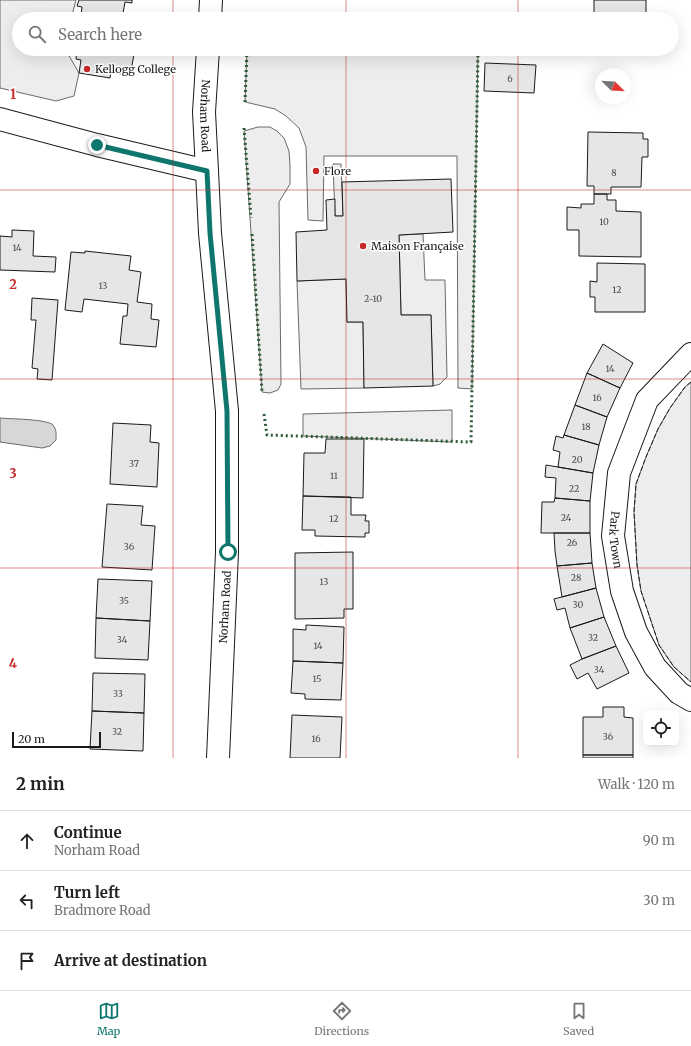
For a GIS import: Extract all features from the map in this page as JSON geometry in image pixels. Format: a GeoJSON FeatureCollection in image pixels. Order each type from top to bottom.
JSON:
{"type":"FeatureCollection","features":[{"type":"Feature","properties":{"kind":"street"},"geometry":{"type":"LineString","coordinates":[[210,12],[211,0]]}},
{"type":"Feature","properties":{"kind":"street","name":"Norham Road"},"geometry":{"type":"LineString","coordinates":[[208,56],[204,112],[210,233],[227,411],[228,552],[218,758]]}},
{"type":"Feature","properties":{"kind":"street"},"geometry":{"type":"LineString","coordinates":[[0,119],[97,145],[207,171]]}},
{"type":"Feature","properties":{"kind":"street","name":"Park Town"},"geometry":{"type":"LineString","coordinates":[[691,354],[647,400],[619,473],[613,536],[622,591],[636,632],[655,667],[679,693],[691,700]]}},
{"type":"Feature","properties":{"kind":"shaded area"},"geometry":{"type":"Polygon","coordinates":[[[0,0],[76,0],[73,12],[12,12],[12,56],[69,56],[79,73],[74,96],[56,101],[0,88],[0,0]]]}},
{"type":"Feature","properties":{"kind":"shaded area"},"geometry":{"type":"Polygon","coordinates":[[[247,56],[478,56],[472,389],[458,388],[457,156],[324,156],[323,221],[308,220],[306,147],[299,128],[286,116],[275,109],[245,102],[247,56]]]}},
{"type":"Feature","properties":{"kind":"shaded area"},"geometry":{"type":"Polygon","coordinates":[[[258,127],[270,127],[284,138],[289,151],[290,165],[290,184],[279,202],[281,384],[278,390],[270,393],[262,392],[244,131],[258,127]]]}},
{"type":"Feature","properties":{"kind":"shaded area"},"geometry":{"type":"Polygon","coordinates":[[[333,164],[341,164],[343,216],[335,216],[333,164]]]}},
{"type":"Feature","properties":{"kind":"shaded area"},"geometry":{"type":"Polygon","coordinates":[[[423,234],[425,280],[445,280],[447,377],[440,384],[433,386],[431,315],[401,315],[399,235],[423,234]]]}},
{"type":"Feature","properties":{"kind":"shaded area"},"geometry":{"type":"Polygon","coordinates":[[[346,279],[347,322],[363,322],[364,388],[301,389],[297,281],[346,279]]]}},
{"type":"Feature","properties":{"kind":"shaded area"},"geometry":{"type":"Polygon","coordinates":[[[691,382],[691,682],[674,667],[659,645],[641,591],[637,565],[634,512],[636,484],[658,429],[670,408],[685,387],[691,382]]]}},
{"type":"Feature","properties":{"kind":"shaded area"},"geometry":{"type":"Polygon","coordinates":[[[452,410],[452,442],[303,436],[303,414],[452,410]]]}},
{"type":"Feature","properties":{"kind":"shaded area"},"geometry":{"type":"Polygon","coordinates":[[[0,418],[36,420],[49,423],[53,425],[55,429],[56,440],[50,446],[42,448],[0,442],[0,418]]]}},
{"type":"Feature","properties":{"kind":"building"},"geometry":{"type":"Polygon","coordinates":[[[79,0],[132,0],[132,3],[125,2],[123,12],[81,12],[82,7],[77,6],[79,0]]]}},
{"type":"Feature","properties":{"kind":"building"},"geometry":{"type":"Polygon","coordinates":[[[594,0],[646,0],[646,12],[594,12],[594,0]]]}},
{"type":"Feature","properties":{"kind":"building"},"geometry":{"type":"Polygon","coordinates":[[[76,56],[134,56],[130,76],[111,72],[110,78],[79,73],[81,60],[76,59],[76,56]]]}},
{"type":"Feature","properties":{"kind":"building"},"geometry":{"type":"Polygon","coordinates":[[[485,63],[536,65],[534,93],[484,91],[485,63]]]}},
{"type":"Feature","properties":{"kind":"building"},"geometry":{"type":"Polygon","coordinates":[[[588,132],[643,133],[643,139],[648,139],[648,157],[642,157],[641,187],[611,187],[611,194],[594,194],[594,186],[587,186],[588,132]]]}},
{"type":"Feature","properties":{"kind":"building","name":"Maison Française"},"geometry":{"type":"Polygon","coordinates":[[[451,179],[453,232],[399,235],[401,315],[431,315],[433,386],[364,388],[363,322],[347,322],[346,279],[297,281],[296,232],[327,230],[326,200],[335,199],[335,216],[343,216],[342,182],[451,179]]]}},
{"type":"Feature","properties":{"kind":"building"},"geometry":{"type":"Polygon","coordinates":[[[594,194],[607,194],[607,200],[616,200],[616,211],[641,212],[641,257],[579,256],[579,230],[567,230],[567,207],[581,208],[581,204],[594,204],[594,194]]]}},
{"type":"Feature","properties":{"kind":"building"},"geometry":{"type":"Polygon","coordinates":[[[12,230],[34,231],[33,256],[56,257],[55,272],[0,270],[0,236],[12,237],[12,230]]]}},
{"type":"Feature","properties":{"kind":"building"},"geometry":{"type":"Polygon","coordinates":[[[85,251],[131,256],[129,270],[141,272],[137,302],[152,304],[151,319],[159,320],[156,347],[120,344],[123,316],[127,316],[128,304],[84,299],[82,312],[65,310],[71,252],[85,253],[85,251]]]}},
{"type":"Feature","properties":{"kind":"building"},"geometry":{"type":"Polygon","coordinates":[[[597,263],[645,264],[645,312],[595,312],[595,297],[590,297],[590,281],[597,282],[597,263]]]}},
{"type":"Feature","properties":{"kind":"building"},"geometry":{"type":"Polygon","coordinates":[[[32,298],[58,300],[52,380],[37,379],[38,369],[32,368],[36,320],[31,320],[32,298]]]}},
{"type":"Feature","properties":{"kind":"building"},"geometry":{"type":"Polygon","coordinates":[[[603,344],[633,363],[620,388],[587,373],[603,344]]]}},
{"type":"Feature","properties":{"kind":"building"},"geometry":{"type":"Polygon","coordinates":[[[587,373],[620,388],[607,417],[575,405],[587,373]]]}},
{"type":"Feature","properties":{"kind":"building"},"geometry":{"type":"Polygon","coordinates":[[[575,405],[607,417],[599,445],[564,435],[575,405]]]}},
{"type":"Feature","properties":{"kind":"building"},"geometry":{"type":"Polygon","coordinates":[[[113,423],[151,425],[150,442],[159,443],[157,487],[110,484],[113,423]]]}},
{"type":"Feature","properties":{"kind":"building"},"geometry":{"type":"Polygon","coordinates":[[[564,435],[599,445],[593,473],[558,467],[560,452],[553,450],[556,436],[563,438],[564,435]]]}},
{"type":"Feature","properties":{"kind":"building"},"geometry":{"type":"Polygon","coordinates":[[[326,439],[364,439],[363,498],[303,496],[304,453],[325,453],[326,439]]]}},
{"type":"Feature","properties":{"kind":"building"},"geometry":{"type":"Polygon","coordinates":[[[546,465],[593,473],[590,501],[555,498],[556,478],[545,477],[546,465]]]}},
{"type":"Feature","properties":{"kind":"building"},"geometry":{"type":"Polygon","coordinates":[[[303,496],[351,497],[351,515],[366,515],[365,521],[369,521],[369,533],[365,533],[365,537],[315,536],[315,530],[302,530],[303,496]]]}},
{"type":"Feature","properties":{"kind":"building"},"geometry":{"type":"Polygon","coordinates":[[[555,498],[590,501],[590,533],[541,533],[542,502],[554,502],[555,498]]]}},
{"type":"Feature","properties":{"kind":"building"},"geometry":{"type":"Polygon","coordinates":[[[107,504],[143,506],[141,525],[155,526],[152,570],[102,567],[107,504]]]}},
{"type":"Feature","properties":{"kind":"building"},"geometry":{"type":"Polygon","coordinates":[[[554,533],[590,533],[592,563],[557,566],[554,533]]]}},
{"type":"Feature","properties":{"kind":"building"},"geometry":{"type":"Polygon","coordinates":[[[353,552],[353,609],[344,609],[344,618],[295,619],[295,553],[353,552]]]}},
{"type":"Feature","properties":{"kind":"building"},"geometry":{"type":"Polygon","coordinates":[[[592,563],[596,588],[562,597],[557,566],[592,563]]]}},
{"type":"Feature","properties":{"kind":"building"},"geometry":{"type":"Polygon","coordinates":[[[98,579],[152,581],[150,621],[96,618],[98,579]]]}},
{"type":"Feature","properties":{"kind":"building"},"geometry":{"type":"Polygon","coordinates":[[[596,588],[604,617],[570,628],[565,608],[557,610],[554,599],[596,588]]]}},
{"type":"Feature","properties":{"kind":"building"},"geometry":{"type":"Polygon","coordinates":[[[604,617],[616,646],[582,659],[570,628],[604,617]]]}},
{"type":"Feature","properties":{"kind":"building"},"geometry":{"type":"Polygon","coordinates":[[[96,618],[150,621],[148,660],[95,658],[96,618]]]}},
{"type":"Feature","properties":{"kind":"building"},"geometry":{"type":"Polygon","coordinates":[[[306,625],[344,627],[343,663],[293,661],[293,629],[306,630],[306,625]]]}},
{"type":"Feature","properties":{"kind":"building"},"geometry":{"type":"Polygon","coordinates":[[[616,646],[629,673],[597,689],[588,673],[577,679],[570,665],[616,646]]]}},
{"type":"Feature","properties":{"kind":"building"},"geometry":{"type":"Polygon","coordinates":[[[293,661],[343,663],[341,700],[305,699],[305,694],[291,693],[293,661]]]}},
{"type":"Feature","properties":{"kind":"building"},"geometry":{"type":"Polygon","coordinates":[[[93,673],[145,674],[144,713],[92,711],[93,673]]]}},
{"type":"Feature","properties":{"kind":"building"},"geometry":{"type":"Polygon","coordinates":[[[603,707],[624,707],[624,717],[633,718],[633,755],[583,755],[583,717],[603,717],[603,707]]]}},
{"type":"Feature","properties":{"kind":"building"},"geometry":{"type":"Polygon","coordinates":[[[92,711],[144,713],[143,751],[90,749],[92,711]]]}},
{"type":"Feature","properties":{"kind":"building"},"geometry":{"type":"Polygon","coordinates":[[[292,715],[342,717],[340,758],[290,758],[292,715]]]}},
{"type":"Feature","properties":{"kind":"building"},"geometry":{"type":"Polygon","coordinates":[[[583,755],[633,755],[633,758],[583,758],[583,755]]]}},
{"type":"Feature","properties":{"kind":"hedge"},"geometry":{"type":"LineString","coordinates":[[245,102],[247,56]]}},
{"type":"Feature","properties":{"kind":"hedge"},"geometry":{"type":"LineString","coordinates":[[264,414],[267,435],[471,442],[478,56]]}},
{"type":"Feature","properties":{"kind":"hedge"},"geometry":{"type":"LineString","coordinates":[[244,128],[251,218]]}},
{"type":"Feature","properties":{"kind":"hedge"},"geometry":{"type":"LineString","coordinates":[[252,234],[262,392]]}},
{"type":"Feature","properties":{"kind":"fence"},"geometry":{"type":"LineString","coordinates":[[691,382],[685,387],[670,408],[658,429],[636,484],[634,512],[637,565],[641,591],[659,645],[674,667],[691,682]]}},
{"type":"Feature","properties":{"kind":"place","name":"Kellogg College"},"geometry":{"type":"Point","coordinates":[87,69]}},
{"type":"Feature","properties":{"kind":"place","name":"Flore"},"geometry":{"type":"Point","coordinates":[316,171]}},
{"type":"Feature","properties":{"kind":"place","name":"Maison Française"},"geometry":{"type":"Point","coordinates":[363,246]}},
{"type":"Feature","properties":{"kind":"route"},"geometry":{"type":"LineString","coordinates":[[97,145],[207,171],[210,233],[227,411],[228,552]]}}]}
